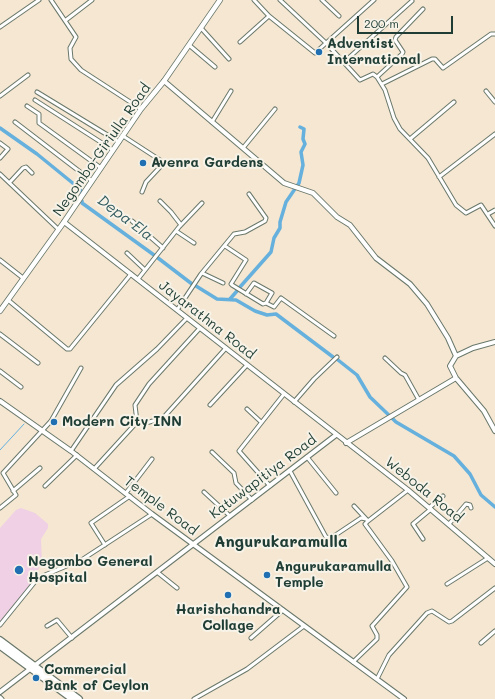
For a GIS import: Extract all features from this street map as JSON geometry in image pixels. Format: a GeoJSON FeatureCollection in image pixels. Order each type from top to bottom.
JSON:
{"type":"FeatureCollection","features":[{"type":"Feature","properties":{"kind":"highway"},"geometry":{"type":"LineString","coordinates":[[0,640],[72,699]]}},
{"type":"Feature","properties":{"kind":"highway"},"geometry":{"type":"LineString","coordinates":[[0,646],[34,667],[79,699]]}},
{"type":"Feature","properties":{"kind":"main road","name":"Negombo-Giriulla Road"},"geometry":{"type":"LineString","coordinates":[[1,309],[64,222],[141,109],[164,81],[220,0]]}},
{"type":"Feature","properties":{"kind":"street"},"geometry":{"type":"LineString","coordinates":[[1,25],[39,0]]}},
{"type":"Feature","properties":{"kind":"street"},"geometry":{"type":"LineString","coordinates":[[51,0],[66,20],[76,37],[70,48],[72,59],[81,70],[141,109]]}},
{"type":"Feature","properties":{"kind":"street"},"geometry":{"type":"LineString","coordinates":[[66,20],[92,0]]}},
{"type":"Feature","properties":{"kind":"street"},"geometry":{"type":"LineString","coordinates":[[254,0],[269,16],[312,52],[317,51],[374,0]]}},
{"type":"Feature","properties":{"kind":"street"},"geometry":{"type":"LineString","coordinates":[[281,0],[326,43],[355,76],[360,80],[373,74],[377,77],[382,84],[394,118],[400,129],[428,158],[456,205],[466,213],[481,205],[495,226]]}},
{"type":"Feature","properties":{"kind":"street"},"geometry":{"type":"LineString","coordinates":[[322,0],[339,16]]}},
{"type":"Feature","properties":{"kind":"street"},"geometry":{"type":"LineString","coordinates":[[344,62],[412,1]]}},
{"type":"Feature","properties":{"kind":"street"},"geometry":{"type":"LineString","coordinates":[[377,77],[402,54],[403,52],[395,40],[396,37],[423,9]]}},
{"type":"Feature","properties":{"kind":"street"},"geometry":{"type":"LineString","coordinates":[[240,42],[269,16]]}},
{"type":"Feature","properties":{"kind":"street"},"geometry":{"type":"LineString","coordinates":[[201,28],[229,59]]}},
{"type":"Feature","properties":{"kind":"street"},"geometry":{"type":"LineString","coordinates":[[382,84],[434,59],[443,68],[491,34],[495,34]]}},
{"type":"Feature","properties":{"kind":"street"},"geometry":{"type":"LineString","coordinates":[[189,45],[215,67]]}},
{"type":"Feature","properties":{"kind":"street"},"geometry":{"type":"LineString","coordinates":[[0,96],[28,75]]}},
{"type":"Feature","properties":{"kind":"street"},"geometry":{"type":"LineString","coordinates":[[164,81],[284,183],[313,193],[337,217],[350,225],[376,258],[410,284],[427,304],[448,338],[456,356]]}},
{"type":"Feature","properties":{"kind":"street"},"geometry":{"type":"LineString","coordinates":[[212,122],[230,91]]}},
{"type":"Feature","properties":{"kind":"street"},"geometry":{"type":"LineString","coordinates":[[486,91],[495,102]]}},
{"type":"Feature","properties":{"kind":"street"},"geometry":{"type":"LineString","coordinates":[[38,92],[119,142]]}},
{"type":"Feature","properties":{"kind":"street"},"geometry":{"type":"LineString","coordinates":[[35,100],[113,150]]}},
{"type":"Feature","properties":{"kind":"street"},"geometry":{"type":"LineString","coordinates":[[410,139],[454,102]]}},
{"type":"Feature","properties":{"kind":"street"},"geometry":{"type":"LineString","coordinates":[[27,106],[38,114],[39,122],[101,168]]}},
{"type":"Feature","properties":{"kind":"street"},"geometry":{"type":"LineString","coordinates":[[243,148],[275,109]]}},
{"type":"Feature","properties":{"kind":"street"},"geometry":{"type":"LineString","coordinates":[[15,122],[92,181]]}},
{"type":"Feature","properties":{"kind":"street"},"geometry":{"type":"LineString","coordinates":[[438,177],[495,134]]}},
{"type":"Feature","properties":{"kind":"street"},"geometry":{"type":"LineString","coordinates":[[123,136],[160,160],[161,166],[146,182],[142,192]]}},
{"type":"Feature","properties":{"kind":"street"},"geometry":{"type":"LineString","coordinates":[[0,142],[8,149],[0,158]]}},
{"type":"Feature","properties":{"kind":"street"},"geometry":{"type":"LineString","coordinates":[[10,182],[23,168],[26,167],[32,173]]}},
{"type":"Feature","properties":{"kind":"street"},"geometry":{"type":"LineString","coordinates":[[0,175],[10,182],[58,229]]}},
{"type":"Feature","properties":{"kind":"street"},"geometry":{"type":"LineString","coordinates":[[177,310],[202,273],[234,234],[245,232],[265,221],[266,218],[249,194]]}},
{"type":"Feature","properties":{"kind":"street"},"geometry":{"type":"LineString","coordinates":[[160,201],[181,225]]}},
{"type":"Feature","properties":{"kind":"street"},"geometry":{"type":"LineString","coordinates":[[138,279],[176,230],[202,203]]}},
{"type":"Feature","properties":{"kind":"street"},"geometry":{"type":"LineString","coordinates":[[488,214],[495,210]]}},
{"type":"Feature","properties":{"kind":"street"},"geometry":{"type":"LineString","coordinates":[[132,221],[163,248]]}},
{"type":"Feature","properties":{"kind":"street","name":"Jayarathna Road"},"geometry":{"type":"LineString","coordinates":[[64,222],[336,435]]}},
{"type":"Feature","properties":{"kind":"street"},"geometry":{"type":"LineString","coordinates":[[176,230],[194,243]]}},
{"type":"Feature","properties":{"kind":"street"},"geometry":{"type":"LineString","coordinates":[[225,246],[246,260],[231,284],[263,304],[266,303],[274,307],[280,298],[334,336]]}},
{"type":"Feature","properties":{"kind":"street"},"geometry":{"type":"LineString","coordinates":[[128,253],[145,270]]}},
{"type":"Feature","properties":{"kind":"street"},"geometry":{"type":"LineString","coordinates":[[0,260],[23,278]]}},
{"type":"Feature","properties":{"kind":"street"},"geometry":{"type":"LineString","coordinates":[[202,273],[223,283]]}},
{"type":"Feature","properties":{"kind":"street"},"geometry":{"type":"LineString","coordinates":[[8,300],[67,349],[70,349],[131,274]]}},
{"type":"Feature","properties":{"kind":"street"},"geometry":{"type":"LineString","coordinates":[[246,294],[254,283],[270,290],[272,292],[266,303]]}},
{"type":"Feature","properties":{"kind":"street"},"geometry":{"type":"LineString","coordinates":[[71,451],[116,385],[157,349],[187,318]]}},
{"type":"Feature","properties":{"kind":"street"},"geometry":{"type":"LineString","coordinates":[[137,422],[135,409],[138,400],[172,356],[200,328]]}},
{"type":"Feature","properties":{"kind":"street"},"geometry":{"type":"LineString","coordinates":[[0,334],[38,363]]}},
{"type":"Feature","properties":{"kind":"street"},"geometry":{"type":"LineString","coordinates":[[495,342],[473,348],[456,356],[450,366],[456,378],[484,411],[495,430]]}},
{"type":"Feature","properties":{"kind":"street"},"geometry":{"type":"LineString","coordinates":[[137,422],[146,423],[163,418],[226,348]]}},
{"type":"Feature","properties":{"kind":"street"},"geometry":{"type":"LineString","coordinates":[[294,402],[314,379],[337,357]]}},
{"type":"Feature","properties":{"kind":"street"},"geometry":{"type":"LineString","coordinates":[[386,358],[405,375],[419,400]]}},
{"type":"Feature","properties":{"kind":"street"},"geometry":{"type":"LineString","coordinates":[[210,405],[247,365]]}},
{"type":"Feature","properties":{"kind":"street"},"geometry":{"type":"LineString","coordinates":[[0,508],[16,497],[3,473],[51,421],[81,368]]}},
{"type":"Feature","properties":{"kind":"street"},"geometry":{"type":"LineString","coordinates":[[0,370],[21,387]]}},
{"type":"Feature","properties":{"kind":"street"},"geometry":{"type":"LineString","coordinates":[[346,443],[456,378]]}},
{"type":"Feature","properties":{"kind":"street"},"geometry":{"type":"LineString","coordinates":[[270,486],[239,451],[284,394]]}},
{"type":"Feature","properties":{"kind":"street","name":"Temple Road"},"geometry":{"type":"LineString","coordinates":[[0,401],[77,455],[152,514],[404,699]]}},
{"type":"Feature","properties":{"kind":"street"},"geometry":{"type":"LineString","coordinates":[[247,409],[261,422]]}},
{"type":"Feature","properties":{"kind":"street"},"geometry":{"type":"LineString","coordinates":[[94,468],[137,422]]}},
{"type":"Feature","properties":{"kind":"street","name":"Weboda Road"},"geometry":{"type":"LineString","coordinates":[[336,435],[408,490],[495,563]]}},
{"type":"Feature","properties":{"kind":"street","name":"Katuwapitiya Road"},"geometry":{"type":"LineString","coordinates":[[1,690],[34,667],[336,435]]}},
{"type":"Feature","properties":{"kind":"street"},"geometry":{"type":"LineString","coordinates":[[212,452],[234,473],[236,484],[252,500]]}},
{"type":"Feature","properties":{"kind":"street"},"geometry":{"type":"LineString","coordinates":[[45,486],[77,455]]}},
{"type":"Feature","properties":{"kind":"street"},"geometry":{"type":"LineString","coordinates":[[307,457],[336,493]]}},
{"type":"Feature","properties":{"kind":"street"},"geometry":{"type":"LineString","coordinates":[[105,545],[91,523],[128,495],[152,459]]}},
{"type":"Feature","properties":{"kind":"street"},"geometry":{"type":"LineString","coordinates":[[13,491],[40,468]]}},
{"type":"Feature","properties":{"kind":"street"},"geometry":{"type":"LineString","coordinates":[[290,471],[326,537],[331,538],[361,518],[367,520]]}},
{"type":"Feature","properties":{"kind":"street"},"geometry":{"type":"LineString","coordinates":[[367,520],[408,490]]}},
{"type":"Feature","properties":{"kind":"street"},"geometry":{"type":"LineString","coordinates":[[204,492],[230,516]]}},
{"type":"Feature","properties":{"kind":"street"},"geometry":{"type":"LineString","coordinates":[[423,539],[413,524],[443,496]]}},
{"type":"Feature","properties":{"kind":"street"},"geometry":{"type":"LineString","coordinates":[[449,524],[466,504],[470,505],[471,508]]}},
{"type":"Feature","properties":{"kind":"street"},"geometry":{"type":"LineString","coordinates":[[353,662],[377,639],[377,635],[372,626],[407,587],[392,560],[366,524],[367,520],[354,506]]}},
{"type":"Feature","properties":{"kind":"street"},"geometry":{"type":"LineString","coordinates":[[0,625],[38,578],[83,559],[152,514]]}},
{"type":"Feature","properties":{"kind":"street"},"geometry":{"type":"LineString","coordinates":[[447,584],[488,558]]}},
{"type":"Feature","properties":{"kind":"street"},"geometry":{"type":"LineString","coordinates":[[157,572],[177,588]]}},
{"type":"Feature","properties":{"kind":"street"},"geometry":{"type":"LineString","coordinates":[[377,679],[389,655],[427,613],[432,611],[449,622],[452,621],[495,588]]}},
{"type":"Feature","properties":{"kind":"street"},"geometry":{"type":"LineString","coordinates":[[251,638],[283,610]]}},
{"type":"Feature","properties":{"kind":"street"},"geometry":{"type":"LineString","coordinates":[[48,626],[57,620],[72,638]]}},
{"type":"Feature","properties":{"kind":"street"},"geometry":{"type":"LineString","coordinates":[[194,699],[247,669],[304,626]]}},
{"type":"Feature","properties":{"kind":"street"},"geometry":{"type":"LineString","coordinates":[[481,643],[495,631]]}},
{"type":"Feature","properties":{"kind":"shaded area","name":"Negombo General Hospital"},"geometry":{"type":"Polygon","coordinates":[[[21,508],[35,513],[48,524],[48,528],[41,539],[42,564],[34,575],[38,578],[0,625],[0,528],[16,510],[21,508]]]}},
{"type":"Feature","properties":{"kind":"waterway"},"geometry":{"type":"LineString","coordinates":[[240,287],[271,252],[274,238],[280,228],[280,222],[286,202],[299,183],[303,165],[301,152],[305,144],[303,139],[304,129],[300,127]]}},
{"type":"Feature","properties":{"kind":"waterway"},"geometry":{"type":"LineString","coordinates":[[0,128],[37,154],[80,189],[81,193]]}},
{"type":"Feature","properties":{"kind":"waterway","name":"Depa Ela"},"geometry":{"type":"LineString","coordinates":[[82,201],[82,203],[154,255]]}},
{"type":"Feature","properties":{"kind":"waterway"},"geometry":{"type":"LineString","coordinates":[[158,258],[192,284]]}},
{"type":"Feature","properties":{"kind":"waterway"},"geometry":{"type":"LineString","coordinates":[[196,286],[217,299],[236,300],[255,311],[267,315],[276,314],[333,357]]}},
{"type":"Feature","properties":{"kind":"waterway"},"geometry":{"type":"LineString","coordinates":[[230,299],[237,291]]}},
{"type":"Feature","properties":{"kind":"waterway"},"geometry":{"type":"LineString","coordinates":[[338,360],[357,375],[370,397],[396,422],[454,456],[470,474],[481,495],[495,507]]}},
{"type":"Feature","properties":{"kind":"waterway"},"geometry":{"type":"LineString","coordinates":[[0,450],[24,424]]}},
{"type":"Feature","properties":{"kind":"place","name":"Adventist International"},"geometry":{"type":"Point","coordinates":[319,52]}},
{"type":"Feature","properties":{"kind":"place","name":"Avenra Gardens"},"geometry":{"type":"Point","coordinates":[143,163]}},
{"type":"Feature","properties":{"kind":"place","name":"Modern City INN"},"geometry":{"type":"Point","coordinates":[54,422]}},
{"type":"Feature","properties":{"kind":"place","name":"Negombo General Hospital"},"geometry":{"type":"Point","coordinates":[19,570]}},
{"type":"Feature","properties":{"kind":"place","name":"Angurukaramulla Temple"},"geometry":{"type":"Point","coordinates":[267,575]}},
{"type":"Feature","properties":{"kind":"place","name":"Harishchandra Collage"},"geometry":{"type":"Point","coordinates":[228,595]}},
{"type":"Feature","properties":{"kind":"place","name":"Commercial Bank of Ceylon"},"geometry":{"type":"Point","coordinates":[36,678]}},
{"type":"Feature","properties":{"kind":"district","name":"Angurukaramulla"},"geometry":{"type":"Point","coordinates":[281,542]}}]}
